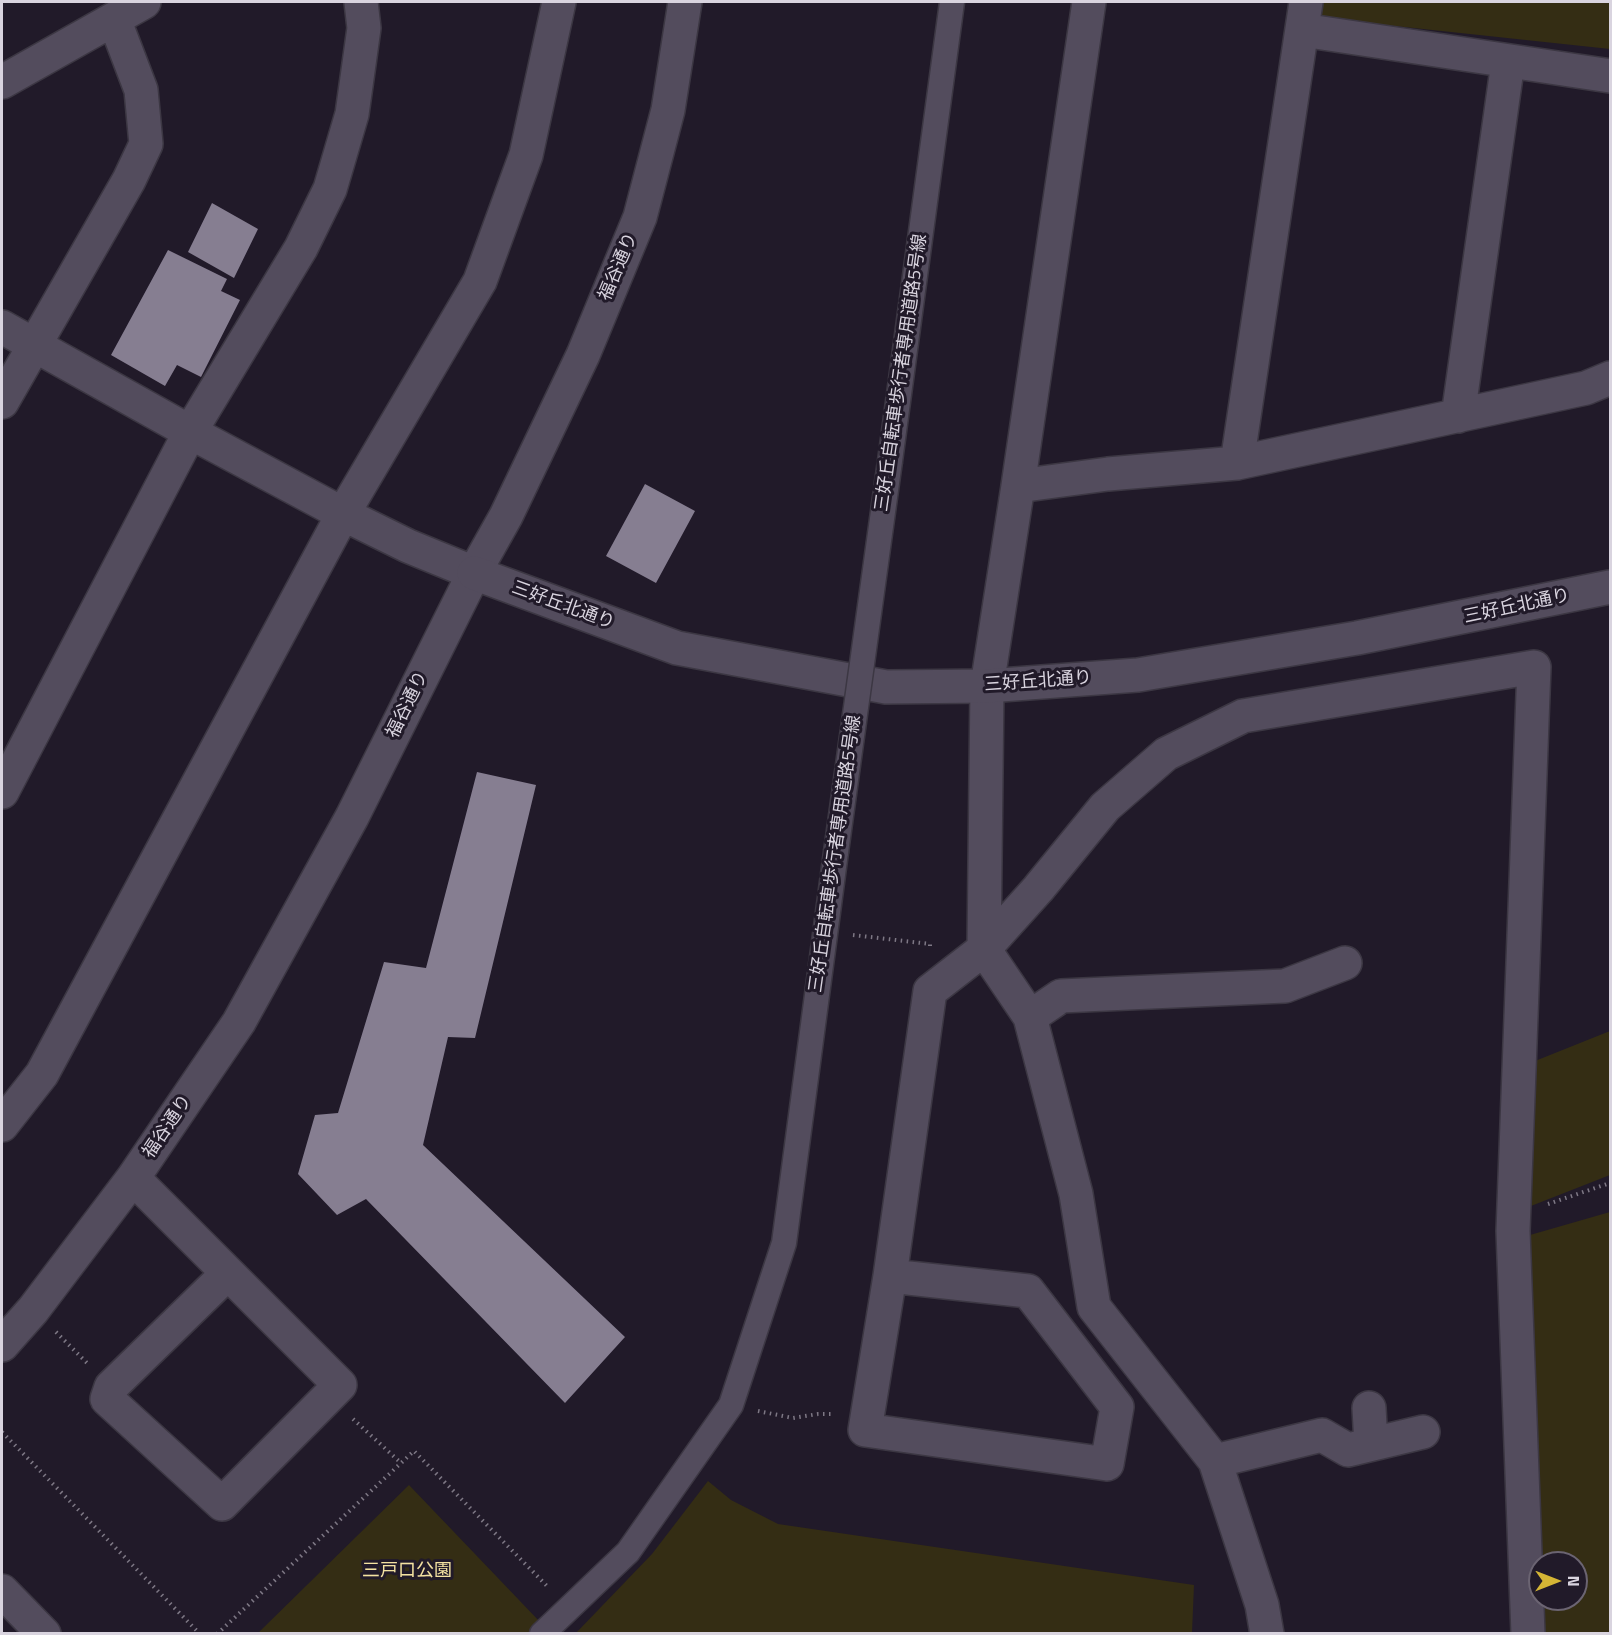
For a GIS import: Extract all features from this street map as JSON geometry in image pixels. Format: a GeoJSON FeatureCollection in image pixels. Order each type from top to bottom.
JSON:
{"type":"FeatureCollection","features":[{"type":"Feature","properties":{"kind":"street"},"geometry":{"type":"LineString","coordinates":[[2,82],[144,2]]}},
{"type":"Feature","properties":{"kind":"street"},"geometry":{"type":"LineString","coordinates":[[2,792],[190,432],[301,248],[330,189],[352,114],[364,28],[361,2]]}},
{"type":"Feature","properties":{"kind":"street"},"geometry":{"type":"LineString","coordinates":[[2,1125],[42,1074],[343,514],[480,281],[526,155],[559,2]]}},
{"type":"Feature","properties":{"kind":"street","name":"福谷通り"},"geometry":{"type":"LineString","coordinates":[[2,1345],[33,1310],[133,1178],[239,1022],[352,817],[474,573],[506,516],[583,355],[640,217],[668,110],[685,2]]}},
{"type":"Feature","properties":{"kind":"street","name":"三好丘自転車歩行者専用道路5号線"},"geometry":{"type":"LineString","coordinates":[[542,1634],[628,1552],[730,1405],[784,1243],[952,2]]}},
{"type":"Feature","properties":{"kind":"street"},"geometry":{"type":"LineString","coordinates":[[1089,2],[987,686],[984,949],[1030,1017],[1076,1194],[1094,1306],[1215,1461],[1262,1605],[1267,1634]]}},
{"type":"Feature","properties":{"kind":"street"},"geometry":{"type":"LineString","coordinates":[[1237,463],[1304,16],[1508,62],[1611,76]]}},
{"type":"Feature","properties":{"kind":"street"},"geometry":{"type":"LineString","coordinates":[[2,402],[33,344],[129,180],[147,144],[141,90],[114,19]]}},
{"type":"Feature","properties":{"kind":"street"},"geometry":{"type":"LineString","coordinates":[[1458,416],[1508,62]]}},
{"type":"Feature","properties":{"kind":"street","name":"三好丘北通り"},"geometry":{"type":"LineString","coordinates":[[2,327],[343,514],[408,546],[474,573],[676,648],[886,687],[987,686],[1138,675],[1357,638],[1611,587]]}},
{"type":"Feature","properties":{"kind":"street"},"geometry":{"type":"LineString","coordinates":[[1018,486],[1108,474],[1237,463],[1586,387],[1611,378]]}},
{"type":"Feature","properties":{"kind":"street"},"geometry":{"type":"LineString","coordinates":[[890,1276],[1028,1290],[1118,1407],[1107,1464],[865,1430],[890,1276],[930,991],[984,949],[1038,889],[1105,807],[1167,754],[1243,716],[1534,667],[1513,1231],[1528,1634]]}},
{"type":"Feature","properties":{"kind":"street"},"geometry":{"type":"LineString","coordinates":[[1030,1017],[1061,996],[1285,986],[1345,963]]}},
{"type":"Feature","properties":{"kind":"street"},"geometry":{"type":"LineString","coordinates":[[133,1178],[340,1385],[222,1504],[107,1399],[111,1387],[227,1274]]}},
{"type":"Feature","properties":{"kind":"street"},"geometry":{"type":"LineString","coordinates":[[1369,1408],[1371,1444]]}},
{"type":"Feature","properties":{"kind":"street"},"geometry":{"type":"LineString","coordinates":[[1215,1461],[1322,1435],[1348,1450],[1423,1432]]}},
{"type":"Feature","properties":{"kind":"street"},"geometry":{"type":"LineString","coordinates":[[2,1591],[44,1634]]}},
{"type":"Feature","properties":{"kind":"path"},"geometry":{"type":"LineString","coordinates":[[1513,1231],[1546,1204],[1611,1184]]}},
{"type":"Feature","properties":{"kind":"path"},"geometry":{"type":"LineString","coordinates":[[33,1310],[111,1387]]}},
{"type":"Feature","properties":{"kind":"path"},"geometry":{"type":"LineString","coordinates":[[329,1398],[401,1463]]}},
{"type":"Feature","properties":{"kind":"path"},"geometry":{"type":"LineString","coordinates":[[730,1405],[794,1418],[818,1414],[867,1415]]}},
{"type":"Feature","properties":{"kind":"path"},"geometry":{"type":"LineString","coordinates":[[2,1432],[201,1634]]}},
{"type":"Feature","properties":{"kind":"path"},"geometry":{"type":"LineString","coordinates":[[217,1634],[414,1451],[568,1608]]}},
{"type":"Feature","properties":{"kind":"green space"},"geometry":{"type":"Polygon","coordinates":[[[1322,2],[1610,2],[1610,49],[1320,18],[1322,2]]]}},
{"type":"Feature","properties":{"kind":"green space"},"geometry":{"type":"Polygon","coordinates":[[[1610,1031],[1610,1175],[1531,1206],[1535,1061],[1610,1031]]]}},
{"type":"Feature","properties":{"kind":"green space"},"geometry":{"type":"Polygon","coordinates":[[[1610,1212],[1610,1633],[1540,1633],[1539,1611],[1588,1611],[1588,1551],[1538,1551],[1530,1235],[1610,1212]]]}},
{"type":"Feature","properties":{"kind":"green space"},"geometry":{"type":"Polygon","coordinates":[[[708,1481],[731,1500],[778,1524],[1194,1585],[1192,1633],[576,1633],[652,1554],[708,1481]]]}},
{"type":"Feature","properties":{"kind":"green space","name":"三戸口公園"},"geometry":{"type":"Polygon","coordinates":[[[409,1485],[541,1623],[530,1634],[257,1634],[409,1485]]]}},
{"type":"Feature","properties":{"kind":"building"},"geometry":{"type":"Polygon","coordinates":[[[212,203],[258,229],[234,278],[188,252],[212,203]]]}},
{"type":"Feature","properties":{"kind":"building"},"geometry":{"type":"Polygon","coordinates":[[[168,250],[227,279],[221,291],[240,300],[201,377],[177,365],[165,386],[111,355],[168,250]]]}},
{"type":"Feature","properties":{"kind":"building"},"geometry":{"type":"Polygon","coordinates":[[[645,484],[695,511],[656,583],[606,556],[645,484]]]}},
{"type":"Feature","properties":{"kind":"building"},"geometry":{"type":"Polygon","coordinates":[[[477,772],[536,785],[475,1038],[448,1037],[423,1145],[625,1337],[565,1403],[366,1199],[337,1215],[298,1174],[315,1115],[338,1113],[384,962],[426,968],[477,772]]]}}]}
